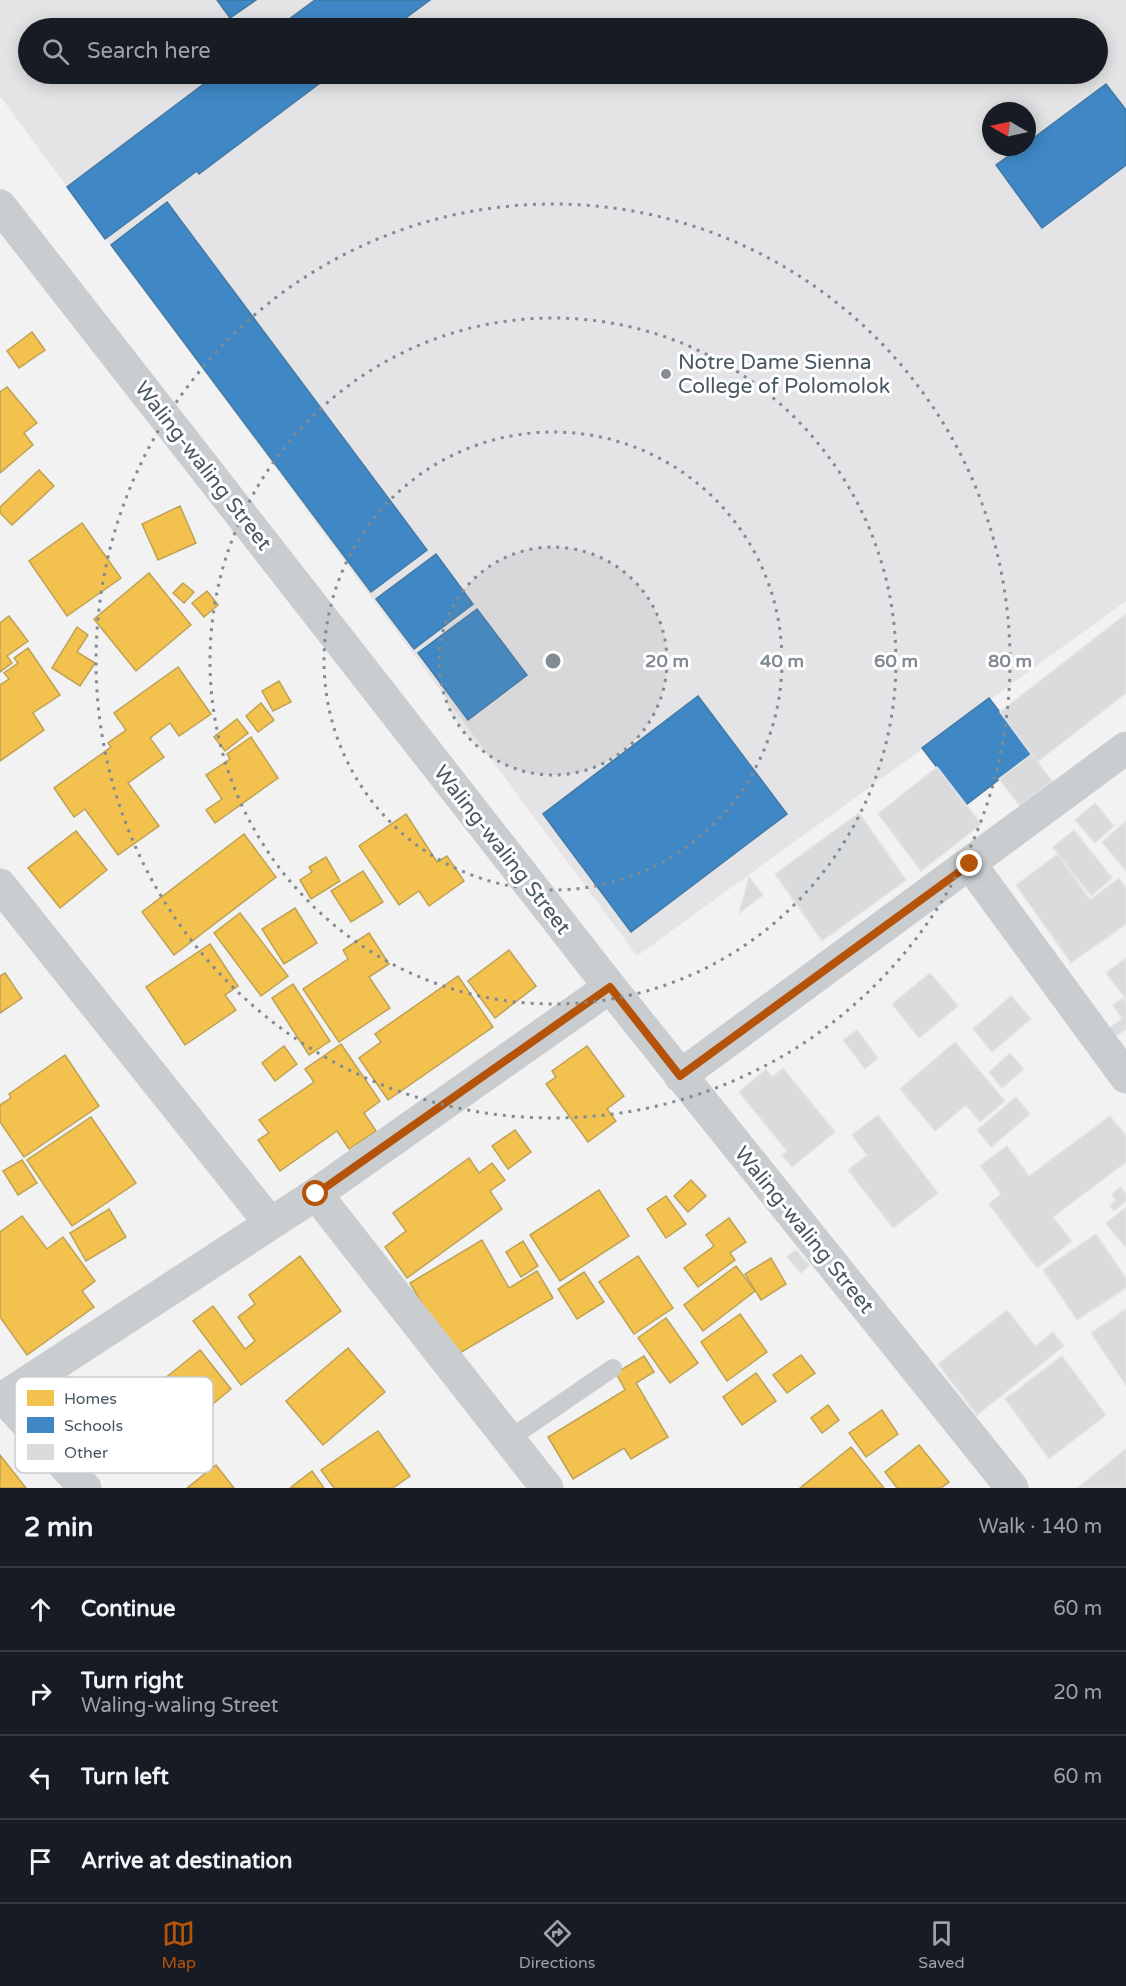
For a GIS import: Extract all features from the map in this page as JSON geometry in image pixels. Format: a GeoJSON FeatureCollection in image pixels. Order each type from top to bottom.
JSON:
{"type":"FeatureCollection","features":[{"type":"Feature","properties":{"kind":"street","name":"Waling-waling Street"},"geometry":{"type":"LineString","coordinates":[[0,206],[680,1076],[1012,1488]]}},
{"type":"Feature","properties":{"kind":"street"},"geometry":{"type":"LineString","coordinates":[[680,1076],[1126,748]]}},
{"type":"Feature","properties":{"kind":"street"},"geometry":{"type":"LineString","coordinates":[[970,864],[1126,1077]]}},
{"type":"Feature","properties":{"kind":"street"},"geometry":{"type":"LineString","coordinates":[[0,885],[270,1223]]}},
{"type":"Feature","properties":{"kind":"street"},"geometry":{"type":"LineString","coordinates":[[36,1377],[316,1194],[610,987]]}},
{"type":"Feature","properties":{"kind":"street"},"geometry":{"type":"LineString","coordinates":[[316,1194],[547,1488]]}},
{"type":"Feature","properties":{"kind":"street"},"geometry":{"type":"LineString","coordinates":[[15,1390],[2,1399],[15,1413]]}},
{"type":"Feature","properties":{"kind":"street"},"geometry":{"type":"LineString","coordinates":[[71,1473],[85,1488]]}},
{"type":"Feature","properties":{"kind":"lane"},"geometry":{"type":"LineString","coordinates":[[508,1439],[613,1368]]}},
{"type":"Feature","properties":{"kind":"shaded area","name":"Notre Dame Sienna College of Polomolok"},"geometry":{"type":"Polygon","coordinates":[[[0,0],[1126,0],[1126,601],[637,956],[0,96],[0,0]]]}},
{"type":"Feature","properties":{"kind":"building: Homes"},"geometry":{"type":"Polygon","coordinates":[[[32,332],[45,350],[19,368],[7,351],[32,332]]]}},
{"type":"Feature","properties":{"kind":"building: Homes"},"geometry":{"type":"Polygon","coordinates":[[[7,387],[37,423],[24,433],[33,445],[0,473],[0,392],[7,387]]]}},
{"type":"Feature","properties":{"kind":"building: Homes"},"geometry":{"type":"Polygon","coordinates":[[[39,470],[54,486],[12,525],[0,513],[0,507],[39,470]]]}},
{"type":"Feature","properties":{"kind":"building: Homes"},"geometry":{"type":"Polygon","coordinates":[[[180,506],[196,543],[158,560],[142,524],[180,506]]]}},
{"type":"Feature","properties":{"kind":"building: Homes"},"geometry":{"type":"Polygon","coordinates":[[[82,523],[121,578],[67,616],[29,561],[82,523]]]}},
{"type":"Feature","properties":{"kind":"building: Homes"},"geometry":{"type":"Polygon","coordinates":[[[149,573],[191,625],[136,671],[94,619],[149,573]]]}},
{"type":"Feature","properties":{"kind":"building: Homes"},"geometry":{"type":"Polygon","coordinates":[[[183,583],[194,592],[184,603],[173,593],[183,583]]]}},
{"type":"Feature","properties":{"kind":"building: Homes"},"geometry":{"type":"Polygon","coordinates":[[[207,591],[218,605],[204,617],[192,603],[207,591]]]}},
{"type":"Feature","properties":{"kind":"building: Homes"},"geometry":{"type":"Polygon","coordinates":[[[9,616],[28,641],[7,656],[12,663],[0,672],[0,623],[9,616]]]}},
{"type":"Feature","properties":{"kind":"building: Homes"},"geometry":{"type":"Polygon","coordinates":[[[77,627],[88,635],[77,652],[95,663],[80,686],[52,668],[77,627]]]}},
{"type":"Feature","properties":{"kind":"building: Homes"},"geometry":{"type":"Polygon","coordinates":[[[28,648],[60,695],[33,713],[44,730],[0,761],[0,685],[9,679],[4,673],[18,663],[14,658],[28,648]]]}},
{"type":"Feature","properties":{"kind":"building: Homes"},"geometry":{"type":"Polygon","coordinates":[[[178,667],[211,714],[179,736],[170,723],[150,738],[164,757],[128,783],[159,826],[118,855],[85,809],[74,817],[54,788],[111,747],[108,743],[126,730],[114,713],[178,667]]]}},
{"type":"Feature","properties":{"kind":"building: Homes"},"geometry":{"type":"Polygon","coordinates":[[[279,681],[291,702],[273,711],[262,691],[279,681]]]}},
{"type":"Feature","properties":{"kind":"building: Homes"},"geometry":{"type":"Polygon","coordinates":[[[261,703],[274,720],[258,732],[246,716],[261,703]]]}},
{"type":"Feature","properties":{"kind":"building: Homes"},"geometry":{"type":"Polygon","coordinates":[[[237,719],[248,733],[225,751],[214,737],[237,719]]]}},
{"type":"Feature","properties":{"kind":"building: Homes"},"geometry":{"type":"Polygon","coordinates":[[[251,737],[278,778],[215,823],[206,810],[222,799],[206,775],[230,759],[227,754],[251,737]]]}},
{"type":"Feature","properties":{"kind":"building: Homes"},"geometry":{"type":"Polygon","coordinates":[[[406,814],[437,862],[447,856],[464,881],[429,906],[419,891],[399,905],[359,846],[406,814]]]}},
{"type":"Feature","properties":{"kind":"building: Homes"},"geometry":{"type":"Polygon","coordinates":[[[76,831],[107,870],[60,908],[28,868],[76,831]]]}},
{"type":"Feature","properties":{"kind":"building: Homes"},"geometry":{"type":"Polygon","coordinates":[[[244,834],[276,877],[174,955],[142,912],[244,834]]]}},
{"type":"Feature","properties":{"kind":"building: Homes"},"geometry":{"type":"Polygon","coordinates":[[[326,857],[340,881],[311,899],[300,880],[312,872],[309,867],[326,857]]]}},
{"type":"Feature","properties":{"kind":"building: Homes"},"geometry":{"type":"Polygon","coordinates":[[[363,871],[383,902],[351,922],[331,891],[363,871]]]}},
{"type":"Feature","properties":{"kind":"building: Homes"},"geometry":{"type":"Polygon","coordinates":[[[295,908],[317,943],[284,964],[262,929],[295,908]]]}},
{"type":"Feature","properties":{"kind":"building: Homes"},"geometry":{"type":"Polygon","coordinates":[[[240,913],[288,976],[261,996],[214,933],[240,913]]]}},
{"type":"Feature","properties":{"kind":"building: Homes"},"geometry":{"type":"Polygon","coordinates":[[[369,933],[389,964],[369,977],[390,1008],[339,1042],[303,989],[348,959],[343,950],[369,933]]]}},
{"type":"Feature","properties":{"kind":"building: Homes"},"geometry":{"type":"Polygon","coordinates":[[[210,944],[238,986],[225,995],[236,1010],[185,1045],[146,987],[210,944]]]}},
{"type":"Feature","properties":{"kind":"building: Homes"},"geometry":{"type":"Polygon","coordinates":[[[509,950],[536,986],[495,1018],[468,981],[509,950]]]}},
{"type":"Feature","properties":{"kind":"building: Homes"},"geometry":{"type":"Polygon","coordinates":[[[5,973],[22,998],[0,1013],[0,976],[5,973]]]}},
{"type":"Feature","properties":{"kind":"building: Homes"},"geometry":{"type":"Polygon","coordinates":[[[458,976],[493,1027],[388,1100],[359,1058],[381,1042],[375,1034],[458,976]]]}},
{"type":"Feature","properties":{"kind":"building: Homes"},"geometry":{"type":"Polygon","coordinates":[[[293,984],[330,1041],[309,1055],[272,998],[293,984]]]}},
{"type":"Feature","properties":{"kind":"building: Homes"},"geometry":{"type":"Polygon","coordinates":[[[341,1044],[380,1101],[364,1113],[376,1131],[349,1149],[337,1131],[280,1171],[258,1140],[269,1133],[259,1120],[314,1082],[305,1069],[341,1044]]]}},
{"type":"Feature","properties":{"kind":"building: Homes"},"geometry":{"type":"Polygon","coordinates":[[[284,1046],[297,1064],[275,1081],[262,1063],[284,1046]]]}},
{"type":"Feature","properties":{"kind":"building: Homes"},"geometry":{"type":"Polygon","coordinates":[[[587,1046],[624,1096],[607,1109],[616,1121],[588,1142],[546,1084],[556,1077],[552,1071],[587,1046]]]}},
{"type":"Feature","properties":{"kind":"building: Homes"},"geometry":{"type":"Polygon","coordinates":[[[65,1055],[99,1106],[24,1157],[0,1122],[0,1105],[11,1098],[9,1094],[65,1055]]]}},
{"type":"Feature","properties":{"kind":"building: Homes"},"geometry":{"type":"Polygon","coordinates":[[[91,1117],[136,1183],[72,1226],[27,1160],[91,1117]]]}},
{"type":"Feature","properties":{"kind":"building: Homes"},"geometry":{"type":"Polygon","coordinates":[[[515,1130],[531,1152],[508,1169],[492,1146],[515,1130]]]}},
{"type":"Feature","properties":{"kind":"building: Homes"},"geometry":{"type":"Polygon","coordinates":[[[469,1158],[479,1173],[492,1163],[505,1180],[490,1191],[502,1209],[407,1278],[385,1247],[406,1231],[393,1213],[469,1158]]]}},
{"type":"Feature","properties":{"kind":"building: Homes"},"geometry":{"type":"Polygon","coordinates":[[[22,1160],[37,1183],[18,1195],[3,1171],[22,1160]]]}},
{"type":"Feature","properties":{"kind":"building: Homes"},"geometry":{"type":"Polygon","coordinates":[[[691,1180],[706,1196],[688,1212],[674,1196],[691,1180]]]}},
{"type":"Feature","properties":{"kind":"building: Homes"},"geometry":{"type":"Polygon","coordinates":[[[599,1190],[629,1236],[560,1281],[530,1235],[599,1190]]]}},
{"type":"Feature","properties":{"kind":"building: Homes"},"geometry":{"type":"Polygon","coordinates":[[[666,1196],[686,1224],[666,1238],[647,1209],[666,1196]]]}},
{"type":"Feature","properties":{"kind":"building: Homes"},"geometry":{"type":"Polygon","coordinates":[[[109,1209],[126,1237],[86,1261],[70,1233],[109,1209]]]}},
{"type":"Feature","properties":{"kind":"building: Homes"},"geometry":{"type":"Polygon","coordinates":[[[22,1216],[47,1249],[63,1237],[95,1281],[82,1291],[94,1307],[27,1355],[0,1317],[0,1232],[22,1216]]]}},
{"type":"Feature","properties":{"kind":"building: Homes"},"geometry":{"type":"Polygon","coordinates":[[[729,1218],[746,1242],[730,1253],[735,1260],[698,1287],[684,1268],[714,1246],[706,1235],[729,1218]]]}},
{"type":"Feature","properties":{"kind":"building: Homes"},"geometry":{"type":"Polygon","coordinates":[[[482,1240],[509,1288],[537,1271],[553,1298],[453,1357],[410,1283],[482,1240]]]}},
{"type":"Feature","properties":{"kind":"building: Homes"},"geometry":{"type":"Polygon","coordinates":[[[523,1241],[538,1266],[521,1277],[506,1252],[523,1241]]]}},
{"type":"Feature","properties":{"kind":"building: Homes"},"geometry":{"type":"Polygon","coordinates":[[[300,1256],[341,1311],[241,1385],[193,1321],[213,1306],[245,1349],[255,1341],[238,1317],[255,1304],[249,1295],[300,1256]]]}},
{"type":"Feature","properties":{"kind":"building: Homes"},"geometry":{"type":"Polygon","coordinates":[[[638,1256],[673,1308],[634,1334],[599,1282],[638,1256]]]}},
{"type":"Feature","properties":{"kind":"building: Homes"},"geometry":{"type":"Polygon","coordinates":[[[771,1258],[786,1284],[761,1300],[745,1274],[771,1258]]]}},
{"type":"Feature","properties":{"kind":"building: Homes"},"geometry":{"type":"Polygon","coordinates":[[[736,1266],[755,1291],[703,1331],[684,1305],[736,1266]]]}},
{"type":"Feature","properties":{"kind":"building: Homes"},"geometry":{"type":"Polygon","coordinates":[[[584,1272],[604,1302],[577,1319],[558,1289],[584,1272]]]}},
{"type":"Feature","properties":{"kind":"building: Homes"},"geometry":{"type":"Polygon","coordinates":[[[740,1314],[767,1352],[727,1381],[701,1342],[740,1314]]]}},
{"type":"Feature","properties":{"kind":"building: Homes"},"geometry":{"type":"Polygon","coordinates":[[[666,1318],[698,1363],[670,1383],[638,1338],[666,1318]]]}},
{"type":"Feature","properties":{"kind":"building: Homes"},"geometry":{"type":"Polygon","coordinates":[[[348,1348],[385,1392],[323,1445],[286,1401],[348,1348]]]}},
{"type":"Feature","properties":{"kind":"building: Homes"},"geometry":{"type":"Polygon","coordinates":[[[200,1350],[231,1389],[213,1404],[213,1377],[166,1377],[200,1350]]]}},
{"type":"Feature","properties":{"kind":"building: Homes"},"geometry":{"type":"Polygon","coordinates":[[[801,1355],[815,1373],[787,1393],[773,1375],[801,1355]]]}},
{"type":"Feature","properties":{"kind":"building: Homes"},"geometry":{"type":"Polygon","coordinates":[[[644,1356],[654,1372],[636,1383],[668,1437],[631,1459],[624,1448],[573,1479],[548,1437],[625,1390],[616,1373],[644,1356]]]}},
{"type":"Feature","properties":{"kind":"building: Homes"},"geometry":{"type":"Polygon","coordinates":[[[756,1373],[776,1401],[742,1425],[723,1397],[756,1373]]]}},
{"type":"Feature","properties":{"kind":"building: Homes"},"geometry":{"type":"Polygon","coordinates":[[[828,1405],[839,1420],[822,1433],[811,1418],[828,1405]]]}},
{"type":"Feature","properties":{"kind":"building: Homes"},"geometry":{"type":"Polygon","coordinates":[[[882,1410],[898,1434],[866,1457],[849,1433],[882,1410]]]}},
{"type":"Feature","properties":{"kind":"building: Homes"},"geometry":{"type":"Polygon","coordinates":[[[378,1431],[410,1476],[393,1488],[334,1488],[321,1470],[378,1431]]]}},
{"type":"Feature","properties":{"kind":"building: Homes"},"geometry":{"type":"Polygon","coordinates":[[[919,1445],[949,1482],[941,1488],[897,1488],[885,1472],[919,1445]]]}},
{"type":"Feature","properties":{"kind":"building: Homes"},"geometry":{"type":"Polygon","coordinates":[[[851,1447],[884,1488],[800,1488],[851,1447]]]}},
{"type":"Feature","properties":{"kind":"building: Homes"},"geometry":{"type":"Polygon","coordinates":[[[0,1455],[26,1488],[0,1488],[0,1455]]]}},
{"type":"Feature","properties":{"kind":"building: Homes"},"geometry":{"type":"Polygon","coordinates":[[[216,1465],[234,1488],[187,1488],[206,1473],[213,1473],[213,1467],[216,1465]]]}},
{"type":"Feature","properties":{"kind":"building: Homes"},"geometry":{"type":"Polygon","coordinates":[[[312,1471],[324,1488],[290,1488],[312,1471]]]}},
{"type":"Feature","properties":{"kind":"building: Schools"},"geometry":{"type":"Polygon","coordinates":[[[217,0],[256,0],[230,18],[217,0]]]}},
{"type":"Feature","properties":{"kind":"building: Schools"},"geometry":{"type":"Polygon","coordinates":[[[315,0],[430,0],[406,18],[291,18],[315,0]]]}},
{"type":"Feature","properties":{"kind":"building: Schools"},"geometry":{"type":"Polygon","coordinates":[[[204,84],[319,84],[199,174],[197,171],[105,239],[67,187],[204,84]]]}},
{"type":"Feature","properties":{"kind":"building: Schools"},"geometry":{"type":"Polygon","coordinates":[[[1106,84],[1126,110],[1126,165],[1042,228],[996,165],[1008,156],[1036,156],[1036,136],[1106,84]]]}},
{"type":"Feature","properties":{"kind":"building: Schools"},"geometry":{"type":"Polygon","coordinates":[[[167,202],[427,550],[371,592],[111,245],[167,202]]]}},
{"type":"Feature","properties":{"kind":"building: Schools"},"geometry":{"type":"Polygon","coordinates":[[[436,554],[473,604],[414,649],[376,599],[436,554]]]}},
{"type":"Feature","properties":{"kind":"building: Schools"},"geometry":{"type":"Polygon","coordinates":[[[477,609],[527,675],[468,720],[418,653],[477,609]]]}},
{"type":"Feature","properties":{"kind":"building: Schools"},"geometry":{"type":"Polygon","coordinates":[[[698,696],[787,814],[631,932],[543,814],[698,696]]]}},
{"type":"Feature","properties":{"kind":"building: Schools"},"geometry":{"type":"Polygon","coordinates":[[[989,698],[1032,754],[966,805],[922,748],[989,698]]]}},
{"type":"Feature","properties":{"kind":"building: Other"},"geometry":{"type":"Polygon","coordinates":[[[1126,614],[1126,693],[1037,762],[1000,712],[1126,614]]]}},
{"type":"Feature","properties":{"kind":"building: Other"},"geometry":{"type":"Polygon","coordinates":[[[1032,754],[1052,781],[1020,806],[999,779],[1032,754]]]}},
{"type":"Feature","properties":{"kind":"building: Other"},"geometry":{"type":"Polygon","coordinates":[[[937,767],[981,824],[921,871],[878,814],[937,767]]]}},
{"type":"Feature","properties":{"kind":"building: Other"},"geometry":{"type":"Polygon","coordinates":[[[1095,803],[1114,826],[1095,843],[1075,820],[1095,803]]]}},
{"type":"Feature","properties":{"kind":"building: Other"},"geometry":{"type":"Polygon","coordinates":[[[859,813],[906,880],[822,941],[775,874],[859,813]]]}},
{"type":"Feature","properties":{"kind":"building: Other"},"geometry":{"type":"Polygon","coordinates":[[[1126,821],[1126,871],[1102,842],[1126,821]]]}},
{"type":"Feature","properties":{"kind":"building: Other"},"geometry":{"type":"Polygon","coordinates":[[[1074,830],[1112,878],[1091,896],[1053,847],[1074,830]]]}},
{"type":"Feature","properties":{"kind":"building: Other"},"geometry":{"type":"Polygon","coordinates":[[[1058,854],[1090,900],[1119,878],[1126,888],[1126,924],[1071,963],[1016,885],[1058,854]]]}},
{"type":"Feature","properties":{"kind":"building: Other"},"geometry":{"type":"Polygon","coordinates":[[[749,877],[763,895],[739,913],[749,877]]]}},
{"type":"Feature","properties":{"kind":"building: Other"},"geometry":{"type":"Polygon","coordinates":[[[1126,958],[1126,999],[1106,973],[1126,958]]]}},
{"type":"Feature","properties":{"kind":"building: Other"},"geometry":{"type":"Polygon","coordinates":[[[930,973],[958,1006],[919,1038],[892,1004],[930,973]]]}},
{"type":"Feature","properties":{"kind":"building: Other"},"geometry":{"type":"Polygon","coordinates":[[[1011,996],[1031,1019],[992,1052],[973,1029],[1011,996]]]}},
{"type":"Feature","properties":{"kind":"building: Other"},"geometry":{"type":"Polygon","coordinates":[[[1123,998],[1126,1002],[1126,1029],[1106,1043],[1108,1029],[1122,1019],[1113,1005],[1123,998]]]}},
{"type":"Feature","properties":{"kind":"building: Other"},"geometry":{"type":"Polygon","coordinates":[[[857,1030],[878,1058],[865,1069],[843,1040],[857,1030]]]}},
{"type":"Feature","properties":{"kind":"building: Other"},"geometry":{"type":"Polygon","coordinates":[[[955,1042],[1005,1101],[980,1122],[966,1105],[935,1131],[900,1089],[955,1042]]]}},
{"type":"Feature","properties":{"kind":"building: Other"},"geometry":{"type":"Polygon","coordinates":[[[1010,1053],[1024,1069],[1002,1088],[989,1072],[1010,1053]]]}},
{"type":"Feature","properties":{"kind":"building: Other"},"geometry":{"type":"Polygon","coordinates":[[[783,1068],[835,1132],[792,1167],[782,1155],[787,1151],[739,1092],[766,1069],[772,1077],[783,1068]]]}},
{"type":"Feature","properties":{"kind":"building: Other"},"geometry":{"type":"Polygon","coordinates":[[[1016,1097],[1030,1114],[991,1147],[977,1130],[1016,1097]]]}},
{"type":"Feature","properties":{"kind":"building: Other"},"geometry":{"type":"Polygon","coordinates":[[[878,1115],[938,1193],[893,1228],[848,1170],[867,1155],[852,1135],[878,1115]]]}},
{"type":"Feature","properties":{"kind":"building: Other"},"geometry":{"type":"Polygon","coordinates":[[[1110,1116],[1126,1136],[1126,1162],[1053,1217],[1072,1241],[1037,1268],[989,1204],[1001,1194],[980,1166],[1007,1146],[1029,1176],[1110,1116]]]}},
{"type":"Feature","properties":{"kind":"building: Other"},"geometry":{"type":"Polygon","coordinates":[[[1120,1187],[1126,1194],[1126,1201],[1114,1211],[1110,1206],[1116,1200],[1112,1194],[1120,1187]]]}},
{"type":"Feature","properties":{"kind":"building: Other"},"geometry":{"type":"Polygon","coordinates":[[[1126,1207],[1126,1248],[1106,1223],[1126,1207]]]}},
{"type":"Feature","properties":{"kind":"building: Other"},"geometry":{"type":"Polygon","coordinates":[[[1096,1234],[1126,1278],[1126,1288],[1077,1320],[1043,1270],[1096,1234]]]}},
{"type":"Feature","properties":{"kind":"building: Other"},"geometry":{"type":"Polygon","coordinates":[[[796,1250],[809,1265],[801,1273],[787,1257],[796,1250]]]}},
{"type":"Feature","properties":{"kind":"building: Other"},"geometry":{"type":"Polygon","coordinates":[[[1126,1309],[1126,1385],[1091,1333],[1126,1309]]]}},
{"type":"Feature","properties":{"kind":"building: Other"},"geometry":{"type":"Polygon","coordinates":[[[1007,1310],[1035,1346],[1053,1332],[1064,1346],[977,1415],[938,1364],[1007,1310]]]}},
{"type":"Feature","properties":{"kind":"building: Other"},"geometry":{"type":"Polygon","coordinates":[[[1062,1356],[1106,1415],[1049,1459],[1005,1399],[1062,1356]]]}},
{"type":"Feature","properties":{"kind":"building: Other"},"geometry":{"type":"Polygon","coordinates":[[[1126,1449],[1126,1488],[1077,1488],[1126,1449]]]}},
{"type":"Feature","properties":{"kind":"place","name":"Notre Dame Sienna College of Polomolok"},"geometry":{"type":"Point","coordinates":[666,374]}},
{"type":"Feature","properties":{"kind":"route"},"geometry":{"type":"LineString","coordinates":[[316,1194],[610,987],[680,1076],[970,864]]}}]}
